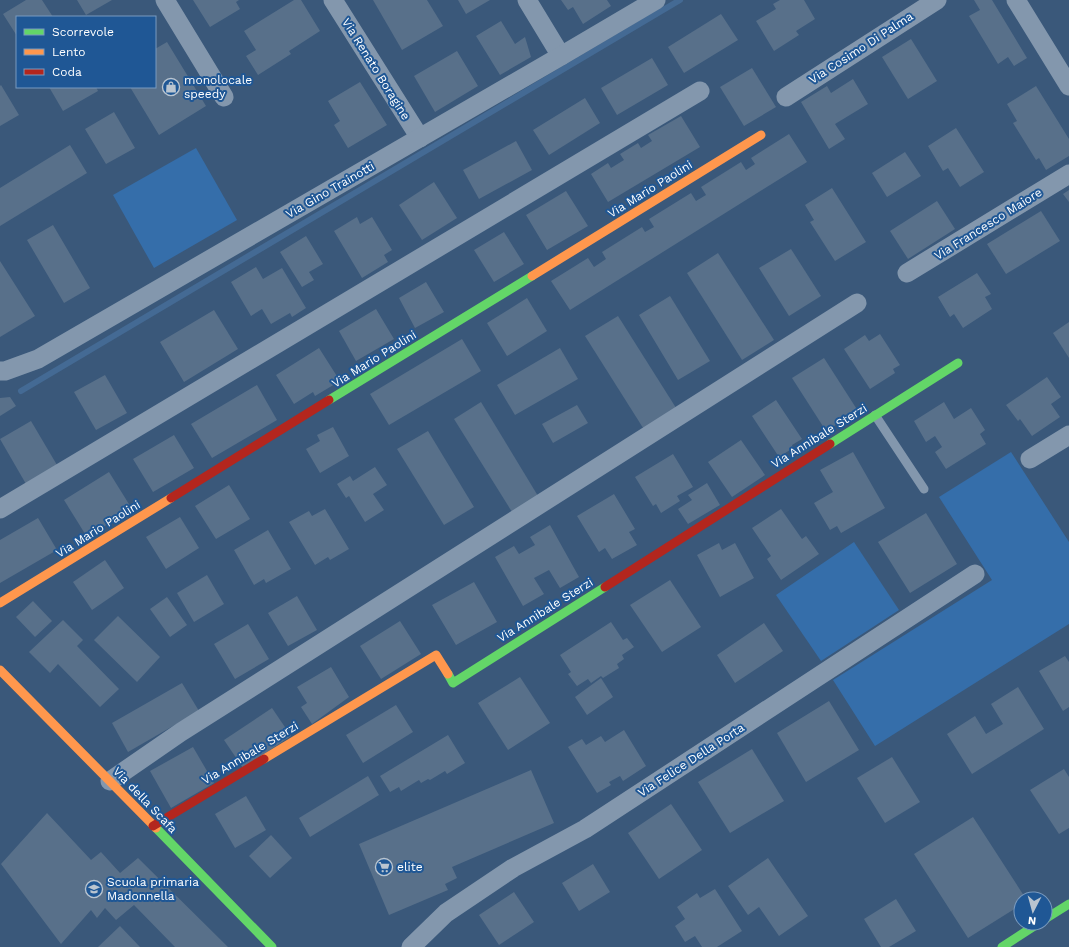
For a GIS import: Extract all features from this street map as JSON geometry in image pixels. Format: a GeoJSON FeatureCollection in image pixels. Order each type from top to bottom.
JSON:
{"type":"FeatureCollection","features":[{"type":"Feature","properties":{"kind":"street"},"geometry":{"type":"LineString","coordinates":[[165,0],[224,97]]}},
{"type":"Feature","properties":{"kind":"street","name":"Via Renato Boragine"},"geometry":{"type":"LineString","coordinates":[[333,0],[420,138]]}},
{"type":"Feature","properties":{"kind":"street"},"geometry":{"type":"LineString","coordinates":[[526,0],[561,56]]}},
{"type":"Feature","properties":{"kind":"street","name":"Via Gino Trainotti"},"geometry":{"type":"LineString","coordinates":[[0,371],[5,371],[38,359],[656,0]]}},
{"type":"Feature","properties":{"kind":"street","name":"Via Cosimo Di Palma"},"geometry":{"type":"LineString","coordinates":[[786,97],[937,0]]}},
{"type":"Feature","properties":{"kind":"street"},"geometry":{"type":"LineString","coordinates":[[1016,0],[1069,86]]}},
{"type":"Feature","properties":{"kind":"street"},"geometry":{"type":"LineString","coordinates":[[0,509],[700,91]]}},
{"type":"Feature","properties":{"kind":"street","name":"Via Mario Paolini"},"geometry":{"type":"LineString","coordinates":[[0,603],[761,135]]}},
{"type":"Feature","properties":{"kind":"street","name":"Via Francesco Maiore"},"geometry":{"type":"LineString","coordinates":[[908,273],[1069,174]]}},
{"type":"Feature","properties":{"kind":"street"},"geometry":{"type":"LineString","coordinates":[[110,781],[181,732],[857,303]]}},
{"type":"Feature","properties":{"kind":"street","name":"Via Annibale Sterzi"},"geometry":{"type":"LineString","coordinates":[[153,826],[436,654],[453,683],[958,363]]}},
{"type":"Feature","properties":{"kind":"street"},"geometry":{"type":"LineString","coordinates":[[1030,460],[1069,435]]}},
{"type":"Feature","properties":{"kind":"street","name":"Via Felice Della Porta"},"geometry":{"type":"LineString","coordinates":[[411,947],[446,913],[513,868],[585,829],[975,574]]}},
{"type":"Feature","properties":{"kind":"street","name":"Via della Scafa"},"geometry":{"type":"LineString","coordinates":[[0,670],[272,947]]}},
{"type":"Feature","properties":{"kind":"street"},"geometry":{"type":"LineString","coordinates":[[1053,914],[1069,904]]}},
{"type":"Feature","properties":{"kind":"street"},"geometry":{"type":"LineString","coordinates":[[1002,947],[1027,931]]}},
{"type":"Feature","properties":{"kind":"lane"},"geometry":{"type":"LineString","coordinates":[[875,415],[924,489]]}},
{"type":"Feature","properties":{"kind":"shaded area"},"geometry":{"type":"Polygon","coordinates":[[[196,148],[237,220],[154,268],[113,195],[196,148]]]}},
{"type":"Feature","properties":{"kind":"shaded area"},"geometry":{"type":"Polygon","coordinates":[[[1011,452],[1069,542],[1069,624],[875,746],[833,680],[992,580],[939,497],[1011,452]]]}},
{"type":"Feature","properties":{"kind":"shaded area"},"geometry":{"type":"Polygon","coordinates":[[[854,542],[899,610],[821,661],[776,595],[854,542]]]}},
{"type":"Feature","properties":{"kind":"building"},"geometry":{"type":"Polygon","coordinates":[[[26,0],[42,0],[52,16],[16,16],[16,34],[3,14],[26,0]]]}},
{"type":"Feature","properties":{"kind":"building"},"geometry":{"type":"Polygon","coordinates":[[[77,0],[112,0],[86,15],[77,0]]]}},
{"type":"Feature","properties":{"kind":"building"},"geometry":{"type":"Polygon","coordinates":[[[193,0],[239,0],[236,2],[240,9],[210,27],[193,0]]]}},
{"type":"Feature","properties":{"kind":"building"},"geometry":{"type":"Polygon","coordinates":[[[294,0],[301,0],[320,31],[289,51],[291,54],[258,75],[246,56],[256,50],[244,31],[294,0]]]}},
{"type":"Feature","properties":{"kind":"building"},"geometry":{"type":"Polygon","coordinates":[[[373,0],[427,0],[443,26],[402,50],[373,0]]]}},
{"type":"Feature","properties":{"kind":"building"},"geometry":{"type":"Polygon","coordinates":[[[458,0],[490,0],[466,14],[458,0]]]}},
{"type":"Feature","properties":{"kind":"building"},"geometry":{"type":"Polygon","coordinates":[[[561,0],[607,0],[611,6],[583,24],[573,7],[568,10],[561,0]]]}},
{"type":"Feature","properties":{"kind":"building"},"geometry":{"type":"Polygon","coordinates":[[[780,0],[804,0],[815,19],[796,31],[799,35],[774,51],[756,21],[776,9],[773,4],[780,0]]]}},
{"type":"Feature","properties":{"kind":"building"},"geometry":{"type":"Polygon","coordinates":[[[974,0],[992,0],[1027,58],[1014,66],[1008,57],[998,64],[969,16],[980,10],[974,0]]]}},
{"type":"Feature","properties":{"kind":"building"},"geometry":{"type":"Polygon","coordinates":[[[721,14],[738,40],[684,73],[668,47],[721,14]]]}},
{"type":"Feature","properties":{"kind":"building"},"geometry":{"type":"Polygon","coordinates":[[[501,21],[515,44],[525,37],[531,57],[500,75],[476,36],[501,21]]]}},
{"type":"Feature","properties":{"kind":"building"},"geometry":{"type":"Polygon","coordinates":[[[911,39],[937,81],[908,99],[882,57],[911,39]]]}},
{"type":"Feature","properties":{"kind":"building"},"geometry":{"type":"Polygon","coordinates":[[[167,42],[206,106],[159,135],[131,88],[156,88],[156,48],[167,42]]]}},
{"type":"Feature","properties":{"kind":"building"},"geometry":{"type":"Polygon","coordinates":[[[457,51],[478,86],[435,112],[414,76],[457,51]]]}},
{"type":"Feature","properties":{"kind":"building"},"geometry":{"type":"Polygon","coordinates":[[[652,58],[668,85],[617,115],[601,88],[652,58]]]}},
{"type":"Feature","properties":{"kind":"building"},"geometry":{"type":"Polygon","coordinates":[[[752,68],[776,107],[744,126],[720,87],[752,68]]]}},
{"type":"Feature","properties":{"kind":"building"},"geometry":{"type":"Polygon","coordinates":[[[853,79],[868,104],[835,124],[845,139],[829,149],[801,102],[827,86],[831,93],[853,79]]]}},
{"type":"Feature","properties":{"kind":"building"},"geometry":{"type":"Polygon","coordinates":[[[360,82],[387,125],[348,148],[334,125],[340,121],[328,101],[360,82]]]}},
{"type":"Feature","properties":{"kind":"building"},"geometry":{"type":"Polygon","coordinates":[[[1,85],[19,115],[0,126],[0,86],[1,85]]]}},
{"type":"Feature","properties":{"kind":"building"},"geometry":{"type":"Polygon","coordinates":[[[1036,86],[1069,139],[1069,156],[1046,170],[1039,158],[1036,160],[1013,123],[1017,121],[1007,104],[1036,86]]]}},
{"type":"Feature","properties":{"kind":"building"},"geometry":{"type":"Polygon","coordinates":[[[50,88],[96,88],[98,91],[63,111],[50,88]]]}},
{"type":"Feature","properties":{"kind":"building"},"geometry":{"type":"Polygon","coordinates":[[[585,98],[600,123],[549,155],[533,130],[585,98]]]}},
{"type":"Feature","properties":{"kind":"building"},"geometry":{"type":"Polygon","coordinates":[[[114,112],[135,148],[106,164],[85,129],[114,112]]]}},
{"type":"Feature","properties":{"kind":"building"},"geometry":{"type":"Polygon","coordinates":[[[681,116],[700,147],[608,202],[591,174],[608,163],[611,168],[624,160],[620,154],[638,143],[641,148],[652,141],[648,135],[681,116]]]}},
{"type":"Feature","properties":{"kind":"building"},"geometry":{"type":"Polygon","coordinates":[[[956,128],[984,172],[960,187],[948,168],[943,171],[928,146],[956,128]]]}},
{"type":"Feature","properties":{"kind":"building"},"geometry":{"type":"Polygon","coordinates":[[[789,134],[807,162],[570,310],[551,281],[588,258],[594,267],[606,259],[602,252],[642,227],[645,232],[654,227],[649,219],[691,193],[696,201],[706,195],[701,187],[741,162],[746,170],[755,164],[751,158],[789,134]]]}},
{"type":"Feature","properties":{"kind":"building"},"geometry":{"type":"Polygon","coordinates":[[[516,141],[532,170],[479,199],[463,170],[516,141]]]}},
{"type":"Feature","properties":{"kind":"building"},"geometry":{"type":"Polygon","coordinates":[[[70,145],[87,173],[0,226],[0,188],[70,145]]]}},
{"type":"Feature","properties":{"kind":"building"},"geometry":{"type":"Polygon","coordinates":[[[905,152],[921,176],[887,197],[872,173],[905,152]]]}},
{"type":"Feature","properties":{"kind":"building"},"geometry":{"type":"Polygon","coordinates":[[[434,182],[457,218],[422,240],[399,205],[434,182]]]}},
{"type":"Feature","properties":{"kind":"building"},"geometry":{"type":"Polygon","coordinates":[[[832,188],[866,242],[835,261],[810,222],[814,220],[805,205],[832,188]]]}},
{"type":"Feature","properties":{"kind":"building"},"geometry":{"type":"Polygon","coordinates":[[[1069,190],[1069,202],[1063,194],[1069,190]]]}},
{"type":"Feature","properties":{"kind":"building"},"geometry":{"type":"Polygon","coordinates":[[[566,191],[588,226],[547,250],[526,215],[566,191]]]}},
{"type":"Feature","properties":{"kind":"building"},"geometry":{"type":"Polygon","coordinates":[[[937,201],[955,229],[908,259],[890,231],[937,201]]]}},
{"type":"Feature","properties":{"kind":"building"},"geometry":{"type":"Polygon","coordinates":[[[1041,211],[1060,241],[1006,274],[987,244],[1041,211]]]}},
{"type":"Feature","properties":{"kind":"building"},"geometry":{"type":"Polygon","coordinates":[[[357,217],[360,224],[372,217],[392,250],[384,255],[388,262],[362,278],[334,231],[357,217]]]}},
{"type":"Feature","properties":{"kind":"building"},"geometry":{"type":"Polygon","coordinates":[[[53,225],[90,288],[64,303],[27,240],[53,225]]]}},
{"type":"Feature","properties":{"kind":"building"},"geometry":{"type":"Polygon","coordinates":[[[504,232],[524,264],[494,282],[474,250],[504,232]]]}},
{"type":"Feature","properties":{"kind":"building"},"geometry":{"type":"Polygon","coordinates":[[[306,236],[323,264],[309,272],[314,280],[302,287],[280,252],[306,236]]]}},
{"type":"Feature","properties":{"kind":"building"},"geometry":{"type":"Polygon","coordinates":[[[791,249],[821,296],[789,316],[759,268],[791,249]]]}},
{"type":"Feature","properties":{"kind":"building"},"geometry":{"type":"Polygon","coordinates":[[[718,253],[774,340],[742,360],[687,273],[718,253]]]}},
{"type":"Feature","properties":{"kind":"building"},"geometry":{"type":"Polygon","coordinates":[[[0,261],[35,316],[0,337],[0,261]]]}},
{"type":"Feature","properties":{"kind":"building"},"geometry":{"type":"Polygon","coordinates":[[[256,267],[263,279],[282,268],[306,308],[292,317],[290,313],[271,324],[262,309],[251,316],[231,282],[256,267]]]}},
{"type":"Feature","properties":{"kind":"building"},"geometry":{"type":"Polygon","coordinates":[[[977,273],[991,294],[985,297],[992,309],[963,328],[954,314],[950,317],[938,297],[977,273]]]}},
{"type":"Feature","properties":{"kind":"building"},"geometry":{"type":"Polygon","coordinates":[[[426,282],[444,312],[415,328],[399,298],[426,282]]]}},
{"type":"Feature","properties":{"kind":"building"},"geometry":{"type":"Polygon","coordinates":[[[670,296],[710,361],[678,380],[639,315],[670,296]]]}},
{"type":"Feature","properties":{"kind":"building"},"geometry":{"type":"Polygon","coordinates":[[[527,298],[547,331],[507,356],[487,323],[527,298]]]}},
{"type":"Feature","properties":{"kind":"building"},"geometry":{"type":"Polygon","coordinates":[[[376,309],[394,339],[356,361],[339,331],[376,309]]]}},
{"type":"Feature","properties":{"kind":"building"},"geometry":{"type":"Polygon","coordinates":[[[214,310],[238,349],[184,382],[160,342],[214,310]]]}},
{"type":"Feature","properties":{"kind":"building"},"geometry":{"type":"Polygon","coordinates":[[[618,316],[678,411],[645,431],[585,336],[618,316]]]}},
{"type":"Feature","properties":{"kind":"building"},"geometry":{"type":"Polygon","coordinates":[[[1069,322],[1069,358],[1053,333],[1069,322]]]}},
{"type":"Feature","properties":{"kind":"building"},"geometry":{"type":"Polygon","coordinates":[[[880,334],[900,365],[893,369],[895,373],[870,389],[844,349],[865,335],[869,341],[880,334]]]}},
{"type":"Feature","properties":{"kind":"building"},"geometry":{"type":"Polygon","coordinates":[[[462,339],[481,371],[389,425],[370,394],[462,339]]]}},
{"type":"Feature","properties":{"kind":"building"},"geometry":{"type":"Polygon","coordinates":[[[319,348],[340,381],[315,396],[313,392],[294,404],[276,375],[319,348]]]}},
{"type":"Feature","properties":{"kind":"building"},"geometry":{"type":"Polygon","coordinates":[[[560,348],[578,379],[515,415],[497,385],[560,348]]]}},
{"type":"Feature","properties":{"kind":"building"},"geometry":{"type":"Polygon","coordinates":[[[824,358],[858,411],[826,431],[792,378],[824,358]]]}},
{"type":"Feature","properties":{"kind":"building"},"geometry":{"type":"Polygon","coordinates":[[[105,375],[127,413],[96,430],[74,392],[105,375]]]}},
{"type":"Feature","properties":{"kind":"building"},"geometry":{"type":"Polygon","coordinates":[[[1047,377],[1061,397],[1051,404],[1060,417],[1032,436],[1020,419],[1018,421],[1006,405],[1047,377]]]}},
{"type":"Feature","properties":{"kind":"building"},"geometry":{"type":"Polygon","coordinates":[[[257,385],[277,420],[212,458],[191,424],[257,385]]]}},
{"type":"Feature","properties":{"kind":"building"},"geometry":{"type":"Polygon","coordinates":[[[10,397],[16,406],[0,416],[0,398],[10,397]]]}},
{"type":"Feature","properties":{"kind":"building"},"geometry":{"type":"Polygon","coordinates":[[[776,400],[802,439],[792,445],[793,448],[779,457],[752,416],[776,400]]]}},
{"type":"Feature","properties":{"kind":"building"},"geometry":{"type":"Polygon","coordinates":[[[481,402],[538,496],[512,512],[454,419],[481,402]]]}},
{"type":"Feature","properties":{"kind":"building"},"geometry":{"type":"Polygon","coordinates":[[[944,402],[954,419],[971,408],[985,430],[980,434],[986,444],[946,469],[935,452],[942,447],[935,436],[926,442],[914,421],[944,402]]]}},
{"type":"Feature","properties":{"kind":"building"},"geometry":{"type":"Polygon","coordinates":[[[577,405],[588,423],[553,443],[542,424],[577,405]]]}},
{"type":"Feature","properties":{"kind":"building"},"geometry":{"type":"Polygon","coordinates":[[[31,421],[57,465],[26,484],[0,439],[31,421]]]}},
{"type":"Feature","properties":{"kind":"building"},"geometry":{"type":"Polygon","coordinates":[[[333,427],[349,456],[320,473],[306,449],[320,441],[317,435],[333,427]]]}},
{"type":"Feature","properties":{"kind":"building"},"geometry":{"type":"Polygon","coordinates":[[[428,431],[474,507],[444,525],[397,449],[428,431]]]}},
{"type":"Feature","properties":{"kind":"building"},"geometry":{"type":"Polygon","coordinates":[[[174,435],[194,468],[153,492],[133,459],[174,435]]]}},
{"type":"Feature","properties":{"kind":"building"},"geometry":{"type":"Polygon","coordinates":[[[741,440],[765,475],[732,497],[708,462],[741,440]]]}},
{"type":"Feature","properties":{"kind":"building"},"geometry":{"type":"Polygon","coordinates":[[[853,452],[885,508],[841,533],[837,526],[830,530],[814,503],[833,492],[820,470],[853,452]]]}},
{"type":"Feature","properties":{"kind":"building"},"geometry":{"type":"Polygon","coordinates":[[[673,454],[693,487],[677,496],[680,501],[661,513],[656,504],[653,506],[635,477],[673,454]]]}},
{"type":"Feature","properties":{"kind":"building"},"geometry":{"type":"Polygon","coordinates":[[[375,467],[387,485],[373,494],[384,510],[365,522],[349,496],[346,498],[337,484],[350,476],[353,481],[375,467]]]}},
{"type":"Feature","properties":{"kind":"building"},"geometry":{"type":"Polygon","coordinates":[[[109,472],[132,509],[87,537],[64,500],[109,472]]]}},
{"type":"Feature","properties":{"kind":"building"},"geometry":{"type":"Polygon","coordinates":[[[707,483],[720,505],[688,524],[678,509],[692,500],[688,495],[707,483]]]}},
{"type":"Feature","properties":{"kind":"building"},"geometry":{"type":"Polygon","coordinates":[[[229,485],[250,519],[216,539],[195,506],[229,485]]]}},
{"type":"Feature","properties":{"kind":"building"},"geometry":{"type":"Polygon","coordinates":[[[614,494],[635,529],[629,532],[637,545],[612,559],[605,548],[599,552],[577,516],[614,494]]]}},
{"type":"Feature","properties":{"kind":"building"},"geometry":{"type":"Polygon","coordinates":[[[325,509],[349,549],[330,560],[328,557],[315,565],[289,522],[309,511],[312,516],[325,509]]]}},
{"type":"Feature","properties":{"kind":"building"},"geometry":{"type":"Polygon","coordinates":[[[781,509],[802,539],[806,536],[819,554],[781,580],[767,559],[771,556],[752,528],[781,509]]]}},
{"type":"Feature","properties":{"kind":"building"},"geometry":{"type":"Polygon","coordinates":[[[926,513],[957,564],[910,593],[878,542],[926,513]]]}},
{"type":"Feature","properties":{"kind":"building"},"geometry":{"type":"Polygon","coordinates":[[[180,517],[199,548],[166,569],[146,537],[180,517]]]}},
{"type":"Feature","properties":{"kind":"building"},"geometry":{"type":"Polygon","coordinates":[[[38,518],[57,550],[0,583],[0,540],[38,518]]]}},
{"type":"Feature","properties":{"kind":"building"},"geometry":{"type":"Polygon","coordinates":[[[550,525],[579,577],[560,588],[549,570],[534,578],[544,594],[523,606],[495,557],[514,546],[519,554],[535,545],[530,537],[550,525]]]}},
{"type":"Feature","properties":{"kind":"building"},"geometry":{"type":"Polygon","coordinates":[[[268,530],[291,569],[266,583],[264,579],[254,585],[234,550],[268,530]]]}},
{"type":"Feature","properties":{"kind":"building"},"geometry":{"type":"Polygon","coordinates":[[[719,543],[722,550],[735,543],[754,578],[720,597],[697,555],[719,543]]]}},
{"type":"Feature","properties":{"kind":"building"},"geometry":{"type":"Polygon","coordinates":[[[105,560],[124,588],[92,610],[73,582],[105,560]]]}},
{"type":"Feature","properties":{"kind":"building"},"geometry":{"type":"Polygon","coordinates":[[[207,575],[224,604],[194,622],[177,593],[207,575]]]}},
{"type":"Feature","properties":{"kind":"building"},"geometry":{"type":"Polygon","coordinates":[[[670,580],[701,627],[662,652],[630,605],[670,580]]]}},
{"type":"Feature","properties":{"kind":"building"},"geometry":{"type":"Polygon","coordinates":[[[474,582],[497,622],[456,645],[432,605],[474,582]]]}},
{"type":"Feature","properties":{"kind":"building"},"geometry":{"type":"Polygon","coordinates":[[[297,596],[317,630],[288,646],[268,613],[297,596]]]}},
{"type":"Feature","properties":{"kind":"building"},"geometry":{"type":"Polygon","coordinates":[[[167,597],[187,625],[170,637],[150,609],[167,597]]]}},
{"type":"Feature","properties":{"kind":"building"},"geometry":{"type":"Polygon","coordinates":[[[33,601],[52,621],[35,637],[16,617],[33,601]]]}},
{"type":"Feature","properties":{"kind":"building"},"geometry":{"type":"Polygon","coordinates":[[[118,616],[160,657],[137,682],[94,640],[118,616]]]}},
{"type":"Feature","properties":{"kind":"building"},"geometry":{"type":"Polygon","coordinates":[[[63,620],[83,640],[77,646],[119,689],[100,707],[58,664],[50,673],[29,652],[63,620]]]}},
{"type":"Feature","properties":{"kind":"building"},"geometry":{"type":"Polygon","coordinates":[[[400,621],[421,654],[381,679],[360,646],[400,621]]]}},
{"type":"Feature","properties":{"kind":"building"},"geometry":{"type":"Polygon","coordinates":[[[611,622],[623,640],[627,638],[634,647],[622,655],[624,659],[617,664],[619,668],[603,678],[601,676],[591,683],[588,679],[577,686],[568,674],[571,672],[560,655],[611,622]]]}},
{"type":"Feature","properties":{"kind":"building"},"geometry":{"type":"Polygon","coordinates":[[[764,623],[783,651],[735,683],[717,655],[764,623]]]}},
{"type":"Feature","properties":{"kind":"building"},"geometry":{"type":"Polygon","coordinates":[[[248,624],[269,659],[235,679],[214,644],[248,624]]]}},
{"type":"Feature","properties":{"kind":"building"},"geometry":{"type":"Polygon","coordinates":[[[1065,656],[1069,662],[1069,707],[1063,711],[1039,671],[1065,656]]]}},
{"type":"Feature","properties":{"kind":"building"},"geometry":{"type":"Polygon","coordinates":[[[331,667],[349,697],[312,724],[301,707],[307,703],[297,687],[331,667]]]}},
{"type":"Feature","properties":{"kind":"building"},"geometry":{"type":"Polygon","coordinates":[[[520,677],[550,723],[508,750],[478,703],[520,677]]]}},
{"type":"Feature","properties":{"kind":"building"},"geometry":{"type":"Polygon","coordinates":[[[601,678],[613,697],[587,715],[575,697],[601,678]]]}},
{"type":"Feature","properties":{"kind":"building"},"geometry":{"type":"Polygon","coordinates":[[[182,683],[199,711],[128,752],[112,723],[182,683]]]}},
{"type":"Feature","properties":{"kind":"building"},"geometry":{"type":"Polygon","coordinates":[[[1018,687],[1044,729],[972,774],[947,734],[975,716],[986,734],[1003,724],[991,704],[1018,687]]]}},
{"type":"Feature","properties":{"kind":"building"},"geometry":{"type":"Polygon","coordinates":[[[829,701],[859,750],[806,782],[777,733],[829,701]]]}},
{"type":"Feature","properties":{"kind":"building"},"geometry":{"type":"Polygon","coordinates":[[[396,705],[413,732],[363,763],[346,735],[396,705]]]}},
{"type":"Feature","properties":{"kind":"building"},"geometry":{"type":"Polygon","coordinates":[[[272,708],[291,736],[243,768],[224,740],[272,708]]]}},
{"type":"Feature","properties":{"kind":"building"},"geometry":{"type":"Polygon","coordinates":[[[624,730],[646,766],[623,781],[620,776],[609,782],[611,785],[597,793],[568,747],[582,739],[586,745],[601,736],[605,742],[624,730]]]}},
{"type":"Feature","properties":{"kind":"building"},"geometry":{"type":"Polygon","coordinates":[[[448,735],[465,763],[447,774],[445,771],[430,780],[428,779],[421,783],[419,780],[401,791],[399,787],[390,792],[380,776],[448,735]]]}},
{"type":"Feature","properties":{"kind":"building"},"geometry":{"type":"Polygon","coordinates":[[[193,747],[214,783],[171,808],[150,771],[193,747]]]}},
{"type":"Feature","properties":{"kind":"building"},"geometry":{"type":"Polygon","coordinates":[[[752,749],[784,801],[730,833],[698,782],[752,749]]]}},
{"type":"Feature","properties":{"kind":"building"},"geometry":{"type":"Polygon","coordinates":[[[892,757],[920,802],[885,823],[857,778],[892,757]]]}},
{"type":"Feature","properties":{"kind":"building"},"geometry":{"type":"Polygon","coordinates":[[[1064,769],[1069,777],[1069,828],[1059,834],[1030,790],[1064,769]]]}},
{"type":"Feature","properties":{"kind":"building"},"geometry":{"type":"Polygon","coordinates":[[[531,770],[554,823],[452,867],[457,878],[445,884],[448,890],[389,915],[359,844],[531,770]]]}},
{"type":"Feature","properties":{"kind":"building"},"geometry":{"type":"Polygon","coordinates":[[[368,776],[379,795],[310,837],[299,818],[368,776]]]}},
{"type":"Feature","properties":{"kind":"building"},"geometry":{"type":"Polygon","coordinates":[[[246,796],[266,830],[235,848],[215,814],[246,796]]]}},
{"type":"Feature","properties":{"kind":"building"},"geometry":{"type":"Polygon","coordinates":[[[671,804],[702,850],[659,879],[628,833],[671,804]]]}},
{"type":"Feature","properties":{"kind":"building","name":"Scuola primaria Madonnella"},"geometry":{"type":"Polygon","coordinates":[[[47,813],[91,860],[101,852],[120,873],[138,858],[228,947],[175,947],[134,905],[116,920],[105,908],[97,918],[91,910],[61,944],[1,864],[47,813]]]}},
{"type":"Feature","properties":{"kind":"building"},"geometry":{"type":"Polygon","coordinates":[[[973,817],[1021,891],[1013,891],[1013,910],[968,938],[914,854],[973,817]]]}},
{"type":"Feature","properties":{"kind":"building"},"geometry":{"type":"Polygon","coordinates":[[[271,835],[292,858],[270,878],[249,856],[271,835]]]}},
{"type":"Feature","properties":{"kind":"building"},"geometry":{"type":"Polygon","coordinates":[[[768,858],[808,916],[779,936],[759,907],[748,915],[728,886],[768,858]]]}},
{"type":"Feature","properties":{"kind":"building"},"geometry":{"type":"Polygon","coordinates":[[[593,864],[610,892],[579,911],[562,883],[593,864]]]}},
{"type":"Feature","properties":{"kind":"building"},"geometry":{"type":"Polygon","coordinates":[[[715,889],[742,931],[717,947],[702,947],[695,936],[685,942],[675,926],[685,919],[677,907],[697,893],[700,898],[715,889]]]}},
{"type":"Feature","properties":{"kind":"building"},"geometry":{"type":"Polygon","coordinates":[[[514,892],[534,922],[499,945],[479,915],[514,892]]]}},
{"type":"Feature","properties":{"kind":"building"},"geometry":{"type":"Polygon","coordinates":[[[896,899],[916,931],[889,947],[881,947],[864,919],[896,899]]]}},
{"type":"Feature","properties":{"kind":"building"},"geometry":{"type":"Polygon","coordinates":[[[120,926],[140,947],[98,947],[120,926]]]}},
{"type":"Feature","properties":{"kind":"waterway"},"geometry":{"type":"LineString","coordinates":[[21,391],[680,0]]}},
{"type":"Feature","properties":{"kind":"traffic: fast"},"geometry":{"type":"LineString","coordinates":[[329,400],[532,276]]}},
{"type":"Feature","properties":{"kind":"traffic: fast"},"geometry":{"type":"LineString","coordinates":[[830,444],[958,363]]}},
{"type":"Feature","properties":{"kind":"traffic: fast"},"geometry":{"type":"LineString","coordinates":[[448,674],[453,683],[605,587]]}},
{"type":"Feature","properties":{"kind":"traffic: fast"},"geometry":{"type":"LineString","coordinates":[[156,828],[272,947]]}},
{"type":"Feature","properties":{"kind":"traffic: fast"},"geometry":{"type":"LineString","coordinates":[[1053,914],[1069,904]]}},
{"type":"Feature","properties":{"kind":"traffic: fast"},"geometry":{"type":"LineString","coordinates":[[1002,947],[1027,931]]}},
{"type":"Feature","properties":{"kind":"traffic: slow"},"geometry":{"type":"LineString","coordinates":[[532,276],[761,135]]}},
{"type":"Feature","properties":{"kind":"traffic: slow"},"geometry":{"type":"LineString","coordinates":[[0,603],[171,498]]}},
{"type":"Feature","properties":{"kind":"traffic: slow"},"geometry":{"type":"LineString","coordinates":[[264,759],[436,655],[448,674]]}},
{"type":"Feature","properties":{"kind":"traffic: slow"},"geometry":{"type":"LineString","coordinates":[[0,670],[156,828]]}},
{"type":"Feature","properties":{"kind":"traffic: jam"},"geometry":{"type":"LineString","coordinates":[[171,498],[329,400]]}},
{"type":"Feature","properties":{"kind":"traffic: jam"},"geometry":{"type":"LineString","coordinates":[[605,587],[830,444]]}},
{"type":"Feature","properties":{"kind":"traffic: jam"},"geometry":{"type":"LineString","coordinates":[[153,826],[264,759]]}},
{"type":"Feature","properties":{"kind":"place","name":"monolocale speedy"},"geometry":{"type":"Point","coordinates":[171,87]}},
{"type":"Feature","properties":{"kind":"place","name":"elite"},"geometry":{"type":"Point","coordinates":[384,867]}},
{"type":"Feature","properties":{"kind":"place","name":"Scuola primaria Madonnella"},"geometry":{"type":"Point","coordinates":[94,889]}}]}
